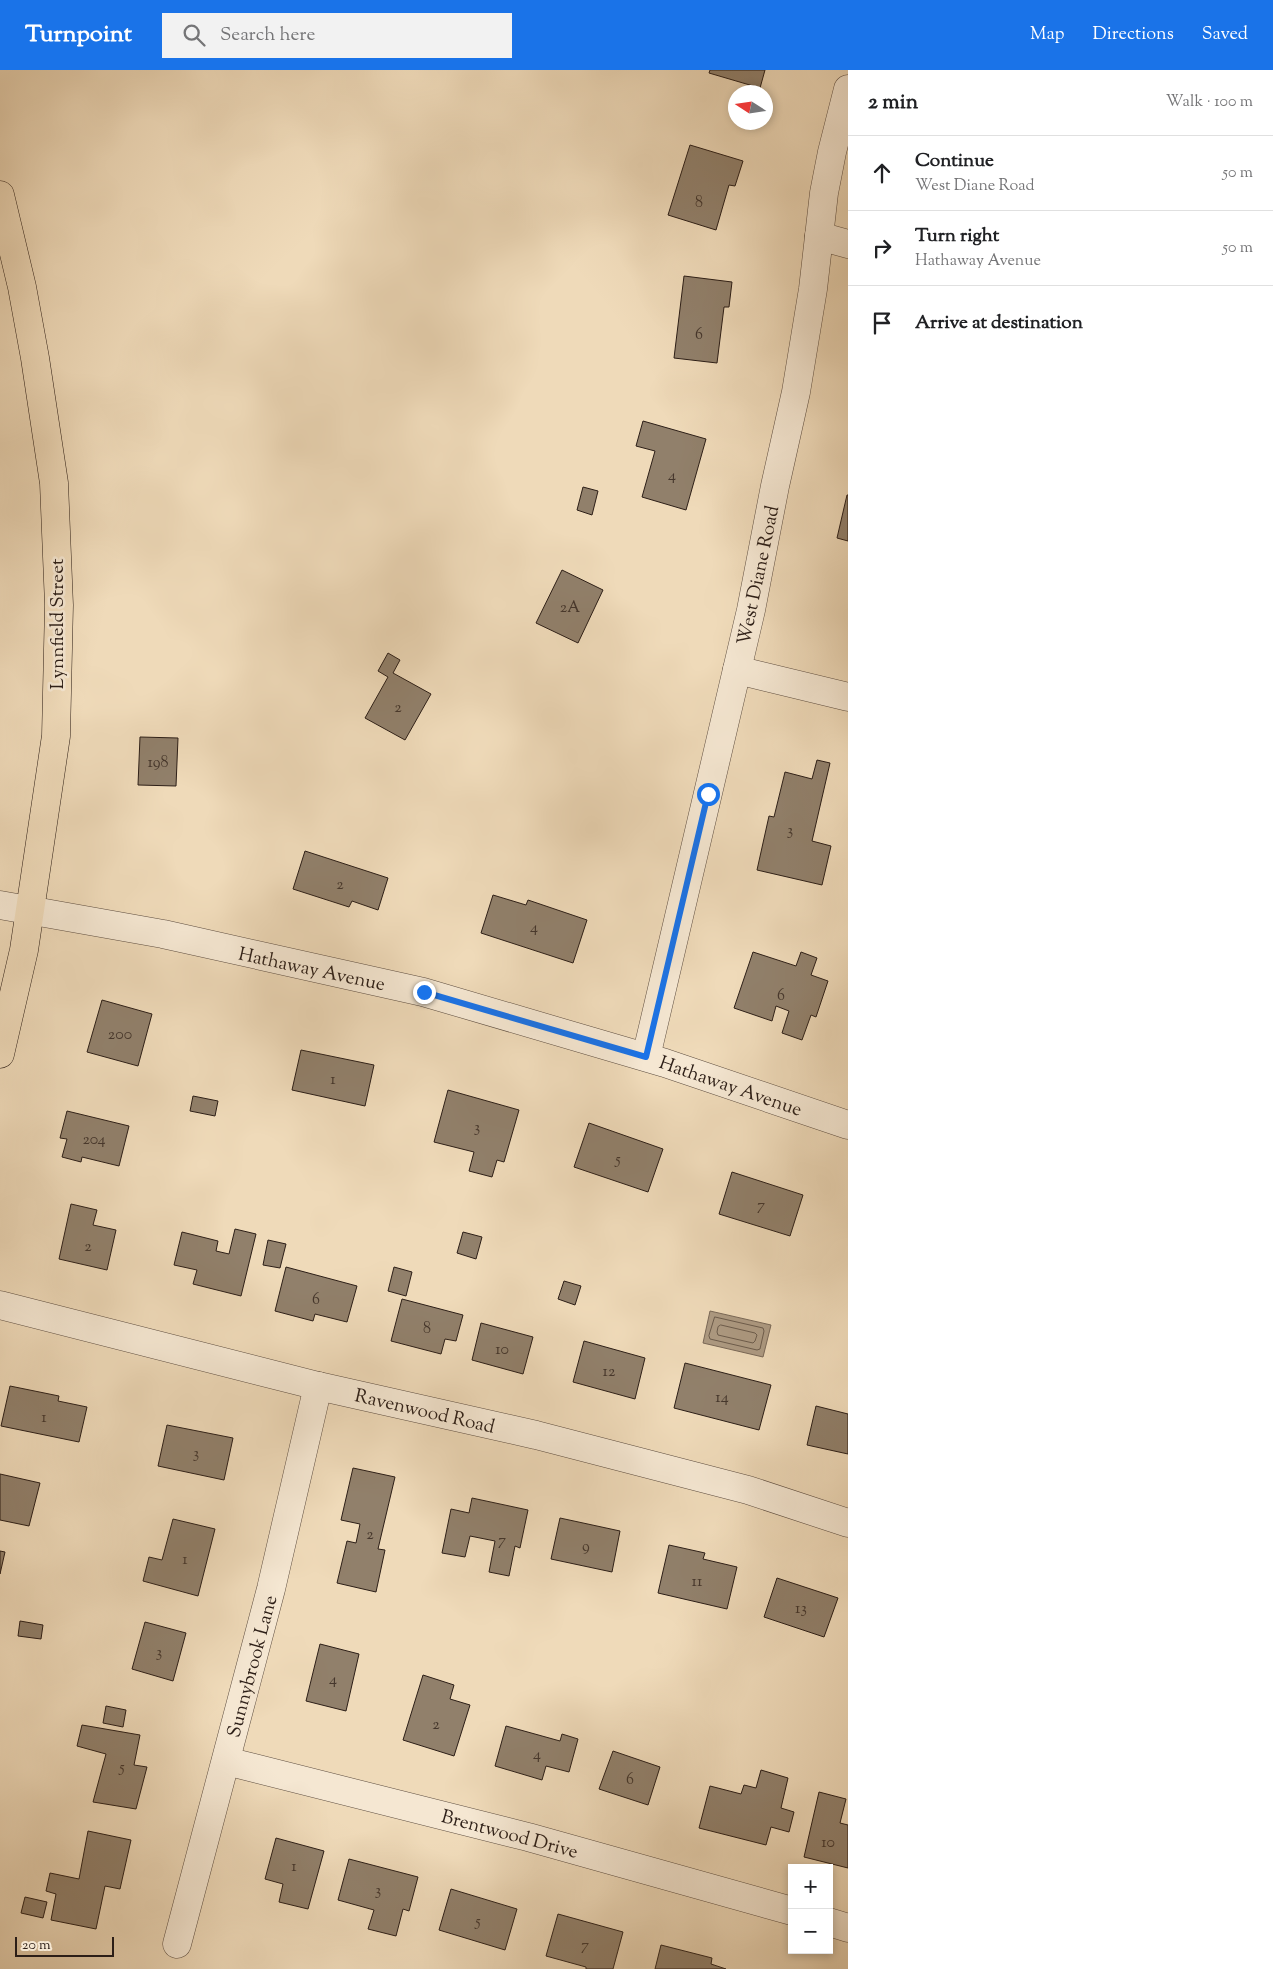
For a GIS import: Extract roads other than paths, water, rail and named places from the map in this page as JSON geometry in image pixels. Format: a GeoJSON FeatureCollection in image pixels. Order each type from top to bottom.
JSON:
{"type":"FeatureCollection","features":[{"type":"Feature","properties":{"kind":"main road","name":"Lynnfield Street"},"geometry":{"type":"LineString","coordinates":[[0,196],[22,287],[34,349],[54,483],[59,605],[56,736],[24,950],[0,1054]]}},
{"type":"Feature","properties":{"kind":"street","name":"West Diane Road"},"geometry":{"type":"LineString","coordinates":[[646,1057],[737,670],[796,392],[813,290],[832,152],[848,89]]}},
{"type":"Feature","properties":{"kind":"street"},"geometry":{"type":"LineString","coordinates":[[819,236],[848,244]]}},
{"type":"Feature","properties":{"kind":"street"},"geometry":{"type":"LineString","coordinates":[[737,670],[848,697]]}},
{"type":"Feature","properties":{"kind":"street","name":"Hathaway Avenue"},"geometry":{"type":"LineString","coordinates":[[0,905],[162,934],[424,992],[646,1057],[848,1125]]}},
{"type":"Feature","properties":{"kind":"street","name":"Ravenwood Road"},"geometry":{"type":"LineString","coordinates":[[0,1305],[318,1386],[536,1435],[748,1490],[848,1523]]}},
{"type":"Feature","properties":{"kind":"street","name":"Sunnybrook Lane"},"geometry":{"type":"LineString","coordinates":[[177,1944],[271,1590],[318,1386]]}},
{"type":"Feature","properties":{"kind":"street","name":"Brentwood Drive"},"geometry":{"type":"LineString","coordinates":[[226,1761],[528,1837],[788,1910]]}},
{"type":"Feature","properties":{"kind":"street"},"geometry":{"type":"LineString","coordinates":[[833,1923],[848,1928]]}},
{"type":"Feature","properties":{"kind":"water"},"geometry":{"type":"Polygon","coordinates":[[[710,1311],[771,1325],[763,1357],[703,1343],[710,1311]]]}}]}
